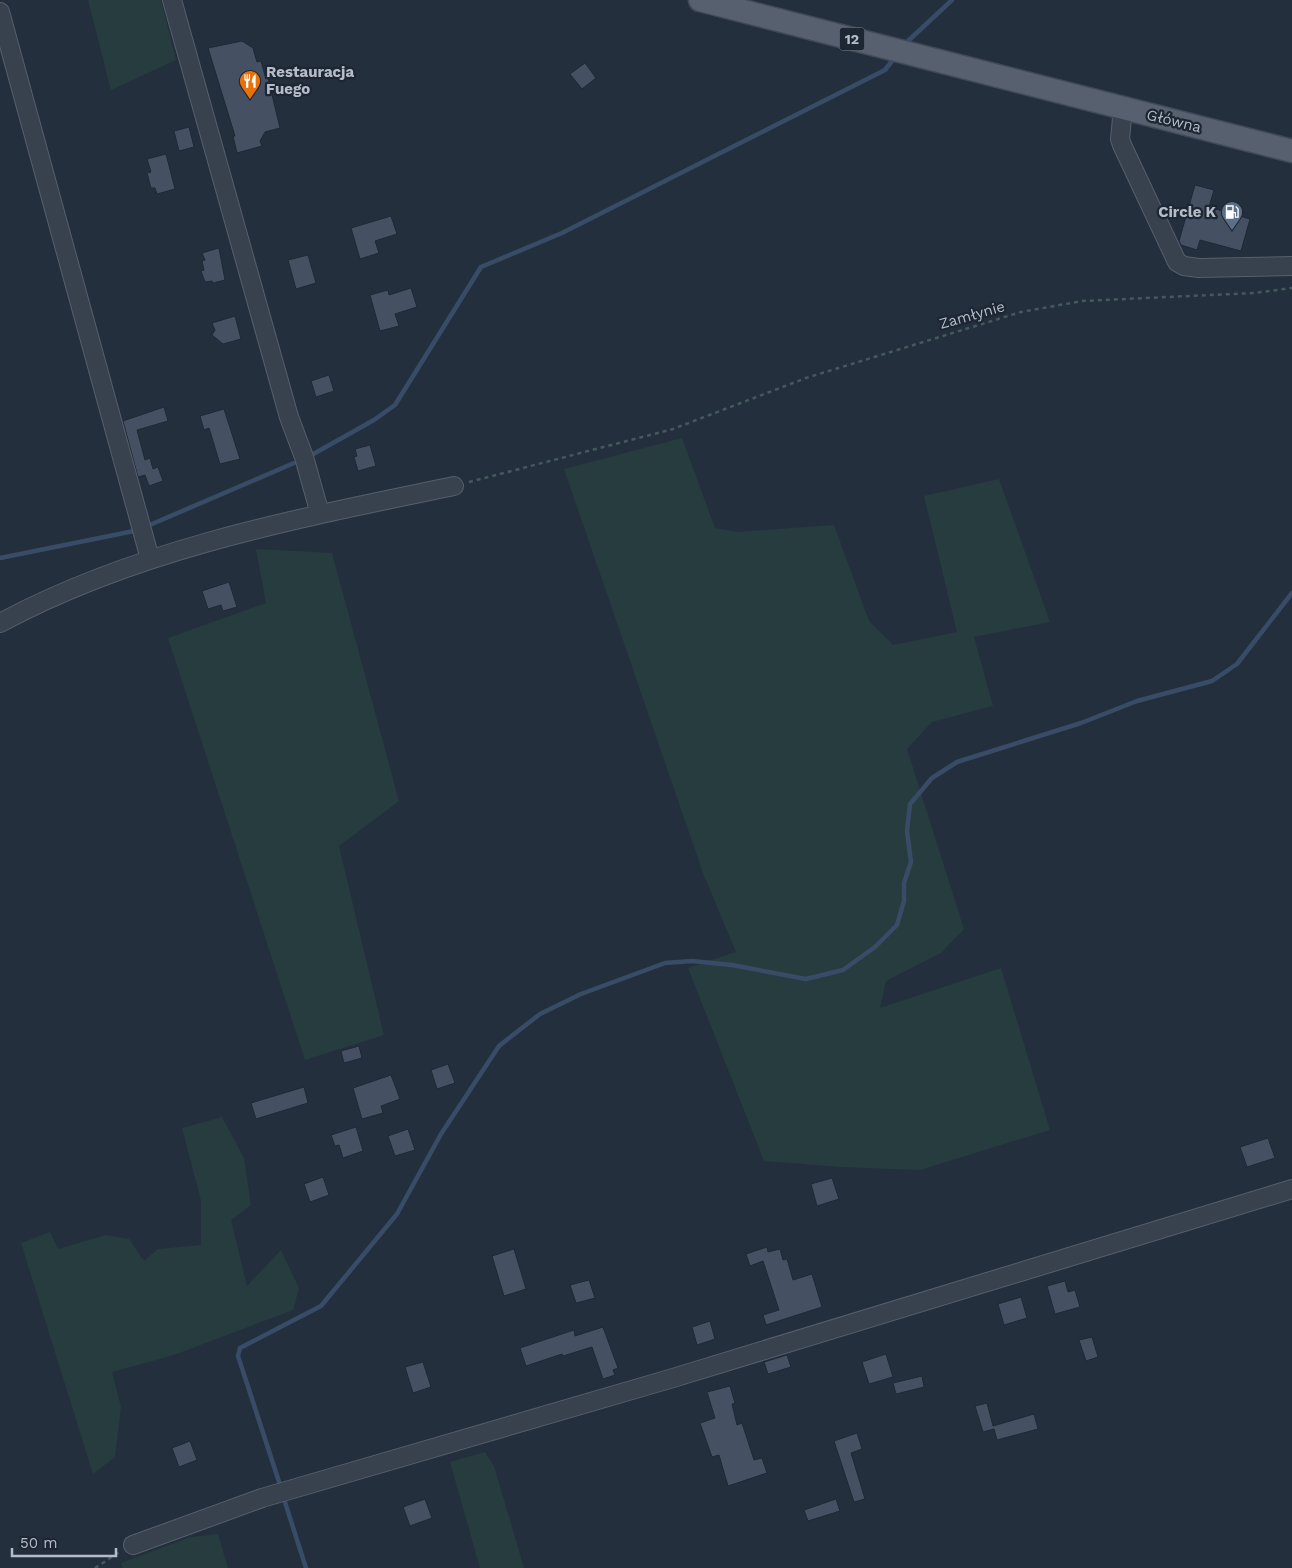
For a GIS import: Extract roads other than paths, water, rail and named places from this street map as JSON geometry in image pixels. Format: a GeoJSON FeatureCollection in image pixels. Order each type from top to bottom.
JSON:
{"type":"FeatureCollection","features":[{"type":"Feature","properties":{"kind":"main road","name":"Główna"},"geometry":{"type":"LineString","coordinates":[[700,0],[1292,151]]}},
{"type":"Feature","properties":{"kind":"street"},"geometry":{"type":"LineString","coordinates":[[172,0],[289,417],[304,457],[320,514]]}},
{"type":"Feature","properties":{"kind":"street"},"geometry":{"type":"LineString","coordinates":[[0,12],[150,559]]}},
{"type":"Feature","properties":{"kind":"street"},"geometry":{"type":"LineString","coordinates":[[1124,108],[1120,139],[1122,145],[1177,262],[1184,266],[1199,268],[1292,266]]}},
{"type":"Feature","properties":{"kind":"street"},"geometry":{"type":"LineString","coordinates":[[0,623],[34,605],[150,559],[320,514],[454,486]]}},
{"type":"Feature","properties":{"kind":"street"},"geometry":{"type":"LineString","coordinates":[[133,1545],[262,1498],[672,1378],[1292,1189]]}},
{"type":"Feature","properties":{"kind":"waterway"},"geometry":{"type":"LineString","coordinates":[[908,41],[952,0]]}},
{"type":"Feature","properties":{"kind":"waterway"},"geometry":{"type":"LineString","coordinates":[[308,457],[374,420],[395,405],[481,267],[562,233],[885,70],[892,61]]}},
{"type":"Feature","properties":{"kind":"waterway"},"geometry":{"type":"LineString","coordinates":[[152,524],[294,463]]}},
{"type":"Feature","properties":{"kind":"waterway"},"geometry":{"type":"LineString","coordinates":[[0,558],[134,531]]}},
{"type":"Feature","properties":{"kind":"waterway"},"geometry":{"type":"LineString","coordinates":[[281,1488],[238,1356],[240,1348],[321,1306],[397,1214],[441,1134],[499,1046],[540,1014],[581,994],[665,963],[692,961],[732,965],[806,979],[843,970],[875,947],[897,925],[904,901],[904,883],[911,862],[907,831],[910,804],[932,778],[957,762],[1081,723],[1137,701],[1212,681],[1237,664],[1292,593]]}},
{"type":"Feature","properties":{"kind":"waterway"},"geometry":{"type":"LineString","coordinates":[[283,1496],[306,1568]]}},
{"type":"Feature","properties":{"kind":"place","name":"Restauracja Fuego"},"geometry":{"type":"Point","coordinates":[250,100]}},
{"type":"Feature","properties":{"kind":"place","name":"Circle K"},"geometry":{"type":"Point","coordinates":[1232,231]}}]}
